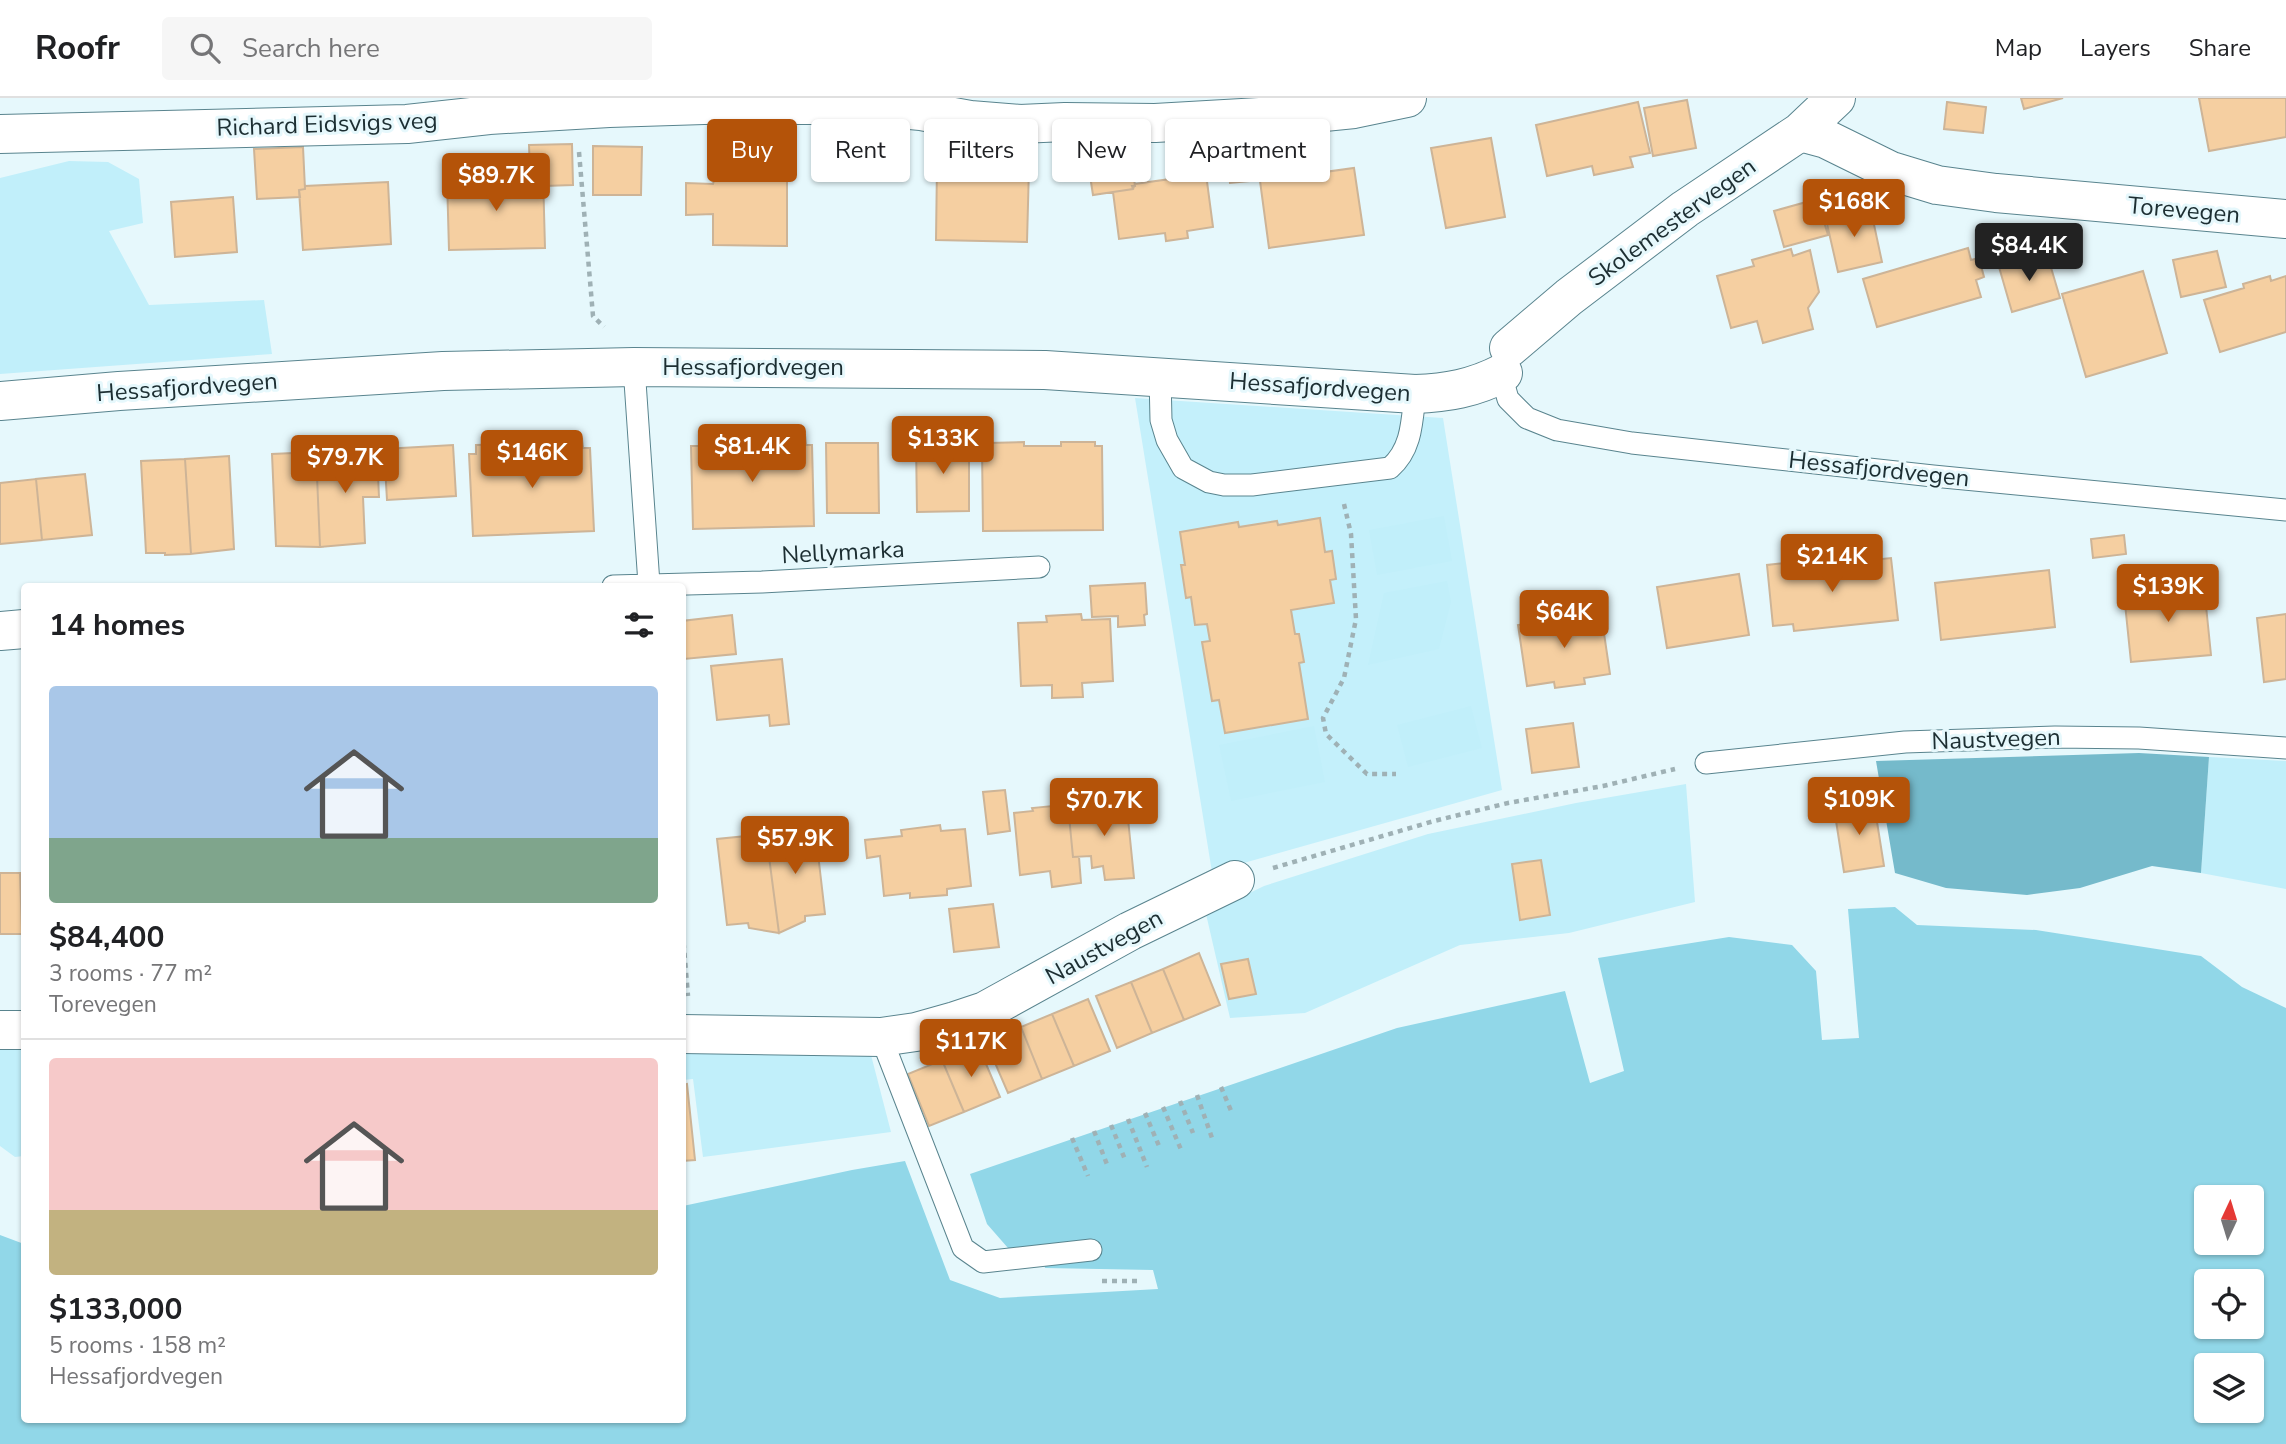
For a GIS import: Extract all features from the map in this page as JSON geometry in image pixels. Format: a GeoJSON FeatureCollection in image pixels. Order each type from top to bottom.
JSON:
{"type":"FeatureCollection","features":[{"type":"Feature","properties":{"kind":"street","name":"Richard Eidsvigs veg"},"geometry":{"type":"LineString","coordinates":[[0,134],[407,124],[489,115],[704,105],[857,105],[921,110],[971,120],[1020,124],[1155,123],[1293,115],[1407,98]]}},
{"type":"Feature","properties":{"kind":"street","name":"Skolemestervegen"},"geometry":{"type":"LineString","coordinates":[[1506,361],[1569,297],[1685,209],[1800,132],[1836,98]]}},
{"type":"Feature","properties":{"kind":"street","name":"Torevegen"},"geometry":{"type":"LineString","coordinates":[[1800,132],[1826,139],[1891,171],[1937,185],[1996,193],[2286,219]]}},
{"type":"Feature","properties":{"kind":"street","name":"Hessafjordvegen"},"geometry":{"type":"LineString","coordinates":[[0,401],[429,372],[634,367],[982,369],[1160,377],[1415,394],[1457,391],[1485,383],[1506,361]]}},
{"type":"Feature","properties":{"kind":"street"},"geometry":{"type":"LineString","coordinates":[[0,631],[21,629]]}},
{"type":"Feature","properties":{"kind":"street","name":"Naustvegen"},"geometry":{"type":"LineString","coordinates":[[687,1034],[881,1037],[916,1032],[985,1011],[1130,931],[1236,880]]}},
{"type":"Feature","properties":{"kind":"street"},"geometry":{"type":"LineString","coordinates":[[0,1030],[21,1030]]}},
{"type":"Feature","properties":{"kind":"lane","name":"Hessafjordvegen"},"geometry":{"type":"LineString","coordinates":[[1506,361],[1508,399],[1527,418],[1558,430],[1619,441],[1933,476],[2286,510]]}},
{"type":"Feature","properties":{"kind":"lane"},"geometry":{"type":"LineString","coordinates":[[634,367],[649,583]]}},
{"type":"Feature","properties":{"kind":"lane"},"geometry":{"type":"LineString","coordinates":[[1160,377],[1161,420],[1177,460],[1191,474],[1224,485],[1252,485],[1390,468],[1406,448],[1415,394]]}},
{"type":"Feature","properties":{"kind":"lane","name":"Nellymarka"},"geometry":{"type":"LineString","coordinates":[[686,583],[762,582],[1039,567]]}},
{"type":"Feature","properties":{"kind":"lane","name":"Naustvegen"},"geometry":{"type":"LineString","coordinates":[[1706,763],[1905,742],[2055,737],[2139,738],[2286,748]]}},
{"type":"Feature","properties":{"kind":"lane"},"geometry":{"type":"LineString","coordinates":[[881,1037],[963,1248],[983,1262],[1091,1250]]}},
{"type":"Feature","properties":{"kind":"path"},"geometry":{"type":"LineString","coordinates":[[580,164],[593,316]]}},
{"type":"Feature","properties":{"kind":"path"},"geometry":{"type":"LineString","coordinates":[[1337,476],[1350,534],[1356,619],[1344,678],[1323,718],[1324,726],[1326,734],[1367,774],[1396,774]]}},
{"type":"Feature","properties":{"kind":"path"},"geometry":{"type":"LineString","coordinates":[[1236,880],[1434,821],[1508,803],[1603,786],[1706,763]]}},
{"type":"Feature","properties":{"kind":"path"},"geometry":{"type":"LineString","coordinates":[[686,1012],[687,1034]]}},
{"type":"Feature","properties":{"kind":"path"},"geometry":{"type":"LineString","coordinates":[[1221,1087],[1232,1113]]}},
{"type":"Feature","properties":{"kind":"path"},"geometry":{"type":"LineString","coordinates":[[1197,1095],[1212,1138]]}},
{"type":"Feature","properties":{"kind":"path"},"geometry":{"type":"LineString","coordinates":[[1180,1101],[1193,1133]]}},
{"type":"Feature","properties":{"kind":"path"},"geometry":{"type":"LineString","coordinates":[[1163,1107],[1182,1152]]}},
{"type":"Feature","properties":{"kind":"path"},"geometry":{"type":"LineString","coordinates":[[1145,1113],[1159,1146]]}},
{"type":"Feature","properties":{"kind":"path"},"geometry":{"type":"LineString","coordinates":[[1128,1119],[1147,1167]]}},
{"type":"Feature","properties":{"kind":"path"},"geometry":{"type":"LineString","coordinates":[[1111,1125],[1126,1162]]}},
{"type":"Feature","properties":{"kind":"path"},"geometry":{"type":"LineString","coordinates":[[1094,1131],[1108,1167]]}},
{"type":"Feature","properties":{"kind":"path"},"geometry":{"type":"LineString","coordinates":[[1072,1138],[1088,1176]]}},
{"type":"Feature","properties":{"kind":"shaded area"},"geometry":{"type":"Polygon","coordinates":[[[69,161],[108,162],[139,179],[143,223],[109,231],[149,305],[264,300],[272,354],[0,374],[0,178],[69,161]]]}},
{"type":"Feature","properties":{"kind":"shaded area"},"geometry":{"type":"Polygon","coordinates":[[[1135,398],[1443,418],[1502,790],[1212,872],[1135,398]]]}},
{"type":"Feature","properties":{"kind":"shaded area"},"geometry":{"type":"Polygon","coordinates":[[[1444,516],[1452,561],[1377,575],[1369,530],[1444,516]]]}},
{"type":"Feature","properties":{"kind":"shaded area"},"geometry":{"type":"Polygon","coordinates":[[[1447,581],[1451,602],[1439,649],[1368,665],[1384,593],[1447,581]]]}},
{"type":"Feature","properties":{"kind":"shaded area"},"geometry":{"type":"Polygon","coordinates":[[[1471,706],[1482,748],[1408,767],[1397,725],[1471,706]]]}},
{"type":"Feature","properties":{"kind":"shaded area"},"geometry":{"type":"Polygon","coordinates":[[[1314,726],[1325,782],[1231,801],[1219,745],[1314,726]]]}},
{"type":"Feature","properties":{"kind":"shaded area"},"geometry":{"type":"Polygon","coordinates":[[[2139,753],[2209,757],[2201,873],[2152,866],[2080,888],[2027,895],[1946,888],[1895,873],[1876,761],[2139,753]]]}},
{"type":"Feature","properties":{"kind":"shaded area"},"geometry":{"type":"Polygon","coordinates":[[[2209,757],[2286,761],[2286,889],[2201,873],[2209,757]]]}},
{"type":"Feature","properties":{"kind":"shaded area"},"geometry":{"type":"Polygon","coordinates":[[[1686,784],[1695,902],[1569,933],[1460,945],[1305,1013],[1230,1018],[1206,914],[1264,886],[1428,834],[1576,803],[1686,784]]]}},
{"type":"Feature","properties":{"kind":"shaded area"},"geometry":{"type":"Polygon","coordinates":[[[1895,907],[1917,925],[2036,930],[2201,956],[2242,987],[2286,1008],[2286,1444],[0,1444],[0,1235],[21,1243],[21,1423],[686,1423],[686,1205],[905,1161],[950,1280],[1000,1298],[1158,1289],[1153,1270],[1045,1268],[1041,1247],[1008,1248],[987,1224],[970,1174],[1397,1028],[1565,991],[1590,1083],[1624,1071],[1598,958],[1729,937],[1792,945],[1816,971],[1822,1040],[1859,1038],[1848,909],[1895,907]]]}},
{"type":"Feature","properties":{"kind":"shaded area"},"geometry":{"type":"Polygon","coordinates":[[[21,1013],[21,1156],[15,1157],[0,1146],[0,1014],[21,1013]]]}},
{"type":"Feature","properties":{"kind":"shaded area"},"geometry":{"type":"Polygon","coordinates":[[[686,1025],[864,1028],[891,1132],[703,1157],[693,1079],[686,1080],[686,1025]]]}},
{"type":"Feature","properties":{"kind":"building"},"geometry":{"type":"Polygon","coordinates":[[[2021,98],[2063,98],[2024,109],[2021,98]]]}},
{"type":"Feature","properties":{"kind":"building"},"geometry":{"type":"Polygon","coordinates":[[[2199,98],[2286,98],[2286,137],[2209,151],[2199,98]]]}},
{"type":"Feature","properties":{"kind":"building"},"geometry":{"type":"Polygon","coordinates":[[[1687,100],[1696,148],[1653,156],[1644,108],[1687,100]]]}},
{"type":"Feature","properties":{"kind":"building"},"geometry":{"type":"Polygon","coordinates":[[[1638,102],[1650,153],[1630,157],[1633,167],[1594,175],[1592,166],[1547,176],[1536,125],[1638,102]]]}},
{"type":"Feature","properties":{"kind":"building"},"geometry":{"type":"Polygon","coordinates":[[[1947,102],[1986,107],[1983,133],[1944,129],[1947,102]]]}},
{"type":"Feature","properties":{"kind":"building"},"geometry":{"type":"Polygon","coordinates":[[[1491,138],[1505,217],[1446,228],[1431,148],[1491,138]]]}},
{"type":"Feature","properties":{"kind":"building"},"geometry":{"type":"Polygon","coordinates":[[[572,144],[573,185],[544,186],[543,171],[530,171],[529,145],[572,144]]]}},
{"type":"Feature","properties":{"kind":"building"},"geometry":{"type":"Polygon","coordinates":[[[593,146],[642,147],[641,195],[593,195],[593,146]]]}},
{"type":"Feature","properties":{"kind":"building"},"geometry":{"type":"Polygon","coordinates":[[[303,147],[305,189],[299,190],[300,197],[257,199],[254,149],[303,147]]]}},
{"type":"Feature","properties":{"kind":"building"},"geometry":{"type":"Polygon","coordinates":[[[1354,168],[1364,235],[1269,248],[1260,182],[1330,182],[1330,171],[1354,168]]]}},
{"type":"Feature","properties":{"kind":"building"},"geometry":{"type":"Polygon","coordinates":[[[543,175],[545,248],[449,250],[447,178],[543,175]]]}},
{"type":"Feature","properties":{"kind":"building"},"geometry":{"type":"Polygon","coordinates":[[[388,182],[391,244],[303,250],[299,190],[305,189],[305,186],[388,182]]]}},
{"type":"Feature","properties":{"kind":"building"},"geometry":{"type":"Polygon","coordinates":[[[787,182],[787,246],[713,245],[713,214],[686,215],[686,183],[787,182]]]}},
{"type":"Feature","properties":{"kind":"building"},"geometry":{"type":"Polygon","coordinates":[[[937,182],[1029,182],[1027,242],[936,240],[937,182]]]}},
{"type":"Feature","properties":{"kind":"building"},"geometry":{"type":"Polygon","coordinates":[[[1091,182],[1134,182],[1133,189],[1093,195],[1091,182]]]}},
{"type":"Feature","properties":{"kind":"building"},"geometry":{"type":"Polygon","coordinates":[[[1207,182],[1213,227],[1187,231],[1188,238],[1166,241],[1165,233],[1119,239],[1113,192],[1133,189],[1135,184],[1207,182]]]}},
{"type":"Feature","properties":{"kind":"building"},"geometry":{"type":"Polygon","coordinates":[[[233,197],[237,252],[175,257],[171,202],[233,197]]]}},
{"type":"Feature","properties":{"kind":"building"},"geometry":{"type":"Polygon","coordinates":[[[1817,199],[1828,235],[1784,247],[1774,211],[1817,199]]]}},
{"type":"Feature","properties":{"kind":"building"},"geometry":{"type":"Polygon","coordinates":[[[1870,206],[1882,262],[1838,272],[1825,215],[1870,206]]]}},
{"type":"Feature","properties":{"kind":"building"},"geometry":{"type":"Polygon","coordinates":[[[1968,248],[1971,260],[1979,258],[1984,277],[1976,280],[1981,297],[1877,327],[1863,279],[1968,248]]]}},
{"type":"Feature","properties":{"kind":"building"},"geometry":{"type":"Polygon","coordinates":[[[1791,249],[1793,256],[1810,250],[1819,292],[1808,308],[1813,329],[1763,343],[1757,321],[1731,328],[1717,276],[1754,266],[1752,260],[1791,249]]]}},
{"type":"Feature","properties":{"kind":"building"},"geometry":{"type":"Polygon","coordinates":[[[2217,251],[2226,287],[2181,297],[2173,260],[2217,251]]]}},
{"type":"Feature","properties":{"kind":"building"},"geometry":{"type":"Polygon","coordinates":[[[2047,254],[2060,298],[2012,312],[1999,267],[2047,254]]]}},
{"type":"Feature","properties":{"kind":"building"},"geometry":{"type":"Polygon","coordinates":[[[2143,271],[2167,353],[2086,377],[2062,294],[2143,271]]]}},
{"type":"Feature","properties":{"kind":"building"},"geometry":{"type":"Polygon","coordinates":[[[2270,276],[2271,281],[2286,276],[2286,332],[2220,352],[2204,300],[2244,288],[2243,284],[2270,276]]]}},
{"type":"Feature","properties":{"kind":"building"},"geometry":{"type":"Polygon","coordinates":[[[805,435],[806,445],[812,445],[814,526],[693,529],[691,446],[699,446],[699,437],[734,436],[734,446],[771,445],[770,436],[805,435]]]}},
{"type":"Feature","properties":{"kind":"building"},"geometry":{"type":"Polygon","coordinates":[[[582,439],[583,448],[590,448],[594,531],[473,536],[469,454],[476,454],[476,445],[510,444],[511,452],[548,450],[548,441],[582,439]]]}},
{"type":"Feature","properties":{"kind":"building"},"geometry":{"type":"Polygon","coordinates":[[[969,441],[969,511],[917,512],[916,442],[969,441]]]}},
{"type":"Feature","properties":{"kind":"building"},"geometry":{"type":"Polygon","coordinates":[[[1024,442],[1024,446],[1095,442],[1095,446],[1102,446],[1103,530],[983,531],[982,447],[989,447],[989,443],[1024,442]]]}},
{"type":"Feature","properties":{"kind":"building"},"geometry":{"type":"Polygon","coordinates":[[[826,443],[878,443],[879,513],[827,513],[826,443]]]}},
{"type":"Feature","properties":{"kind":"building"},"geometry":{"type":"Polygon","coordinates":[[[453,445],[456,496],[387,500],[384,449],[453,445]]]}},
{"type":"Feature","properties":{"kind":"building"},"geometry":{"type":"Polygon","coordinates":[[[360,450],[361,453],[377,452],[379,497],[363,497],[365,543],[320,547],[316,452],[360,450]]]}},
{"type":"Feature","properties":{"kind":"building"},"geometry":{"type":"Polygon","coordinates":[[[316,452],[320,547],[276,546],[272,454],[316,452]]]}},
{"type":"Feature","properties":{"kind":"building"},"geometry":{"type":"Polygon","coordinates":[[[229,456],[234,549],[191,554],[185,459],[229,456]]]}},
{"type":"Feature","properties":{"kind":"building"},"geometry":{"type":"Polygon","coordinates":[[[185,459],[191,554],[146,553],[141,461],[185,459]]]}},
{"type":"Feature","properties":{"kind":"building"},"geometry":{"type":"Polygon","coordinates":[[[85,474],[92,535],[42,540],[36,479],[85,474]]]}},
{"type":"Feature","properties":{"kind":"building"},"geometry":{"type":"Polygon","coordinates":[[[36,479],[42,540],[0,544],[0,483],[36,479]]]}},
{"type":"Feature","properties":{"kind":"building"},"geometry":{"type":"Polygon","coordinates":[[[1320,518],[1325,552],[1332,551],[1336,579],[1330,580],[1334,603],[1291,610],[1304,662],[1299,663],[1308,719],[1225,733],[1219,700],[1212,701],[1202,642],[1210,641],[1207,624],[1195,625],[1191,597],[1186,598],[1180,532],[1238,522],[1239,527],[1277,521],[1278,525],[1320,518]]]}},
{"type":"Feature","properties":{"kind":"building"},"geometry":{"type":"Polygon","coordinates":[[[2124,535],[2126,554],[2093,558],[2091,539],[2124,535]]]}},
{"type":"Feature","properties":{"kind":"building"},"geometry":{"type":"Polygon","coordinates":[[[1891,558],[1898,620],[1794,631],[1793,624],[1773,626],[1767,565],[1793,562],[1793,568],[1891,558]]]}},
{"type":"Feature","properties":{"kind":"building"},"geometry":{"type":"Polygon","coordinates":[[[2049,570],[2055,627],[1941,640],[1935,583],[2049,570]]]}},
{"type":"Feature","properties":{"kind":"building"},"geometry":{"type":"Polygon","coordinates":[[[1739,574],[1749,635],[1667,648],[1657,587],[1739,574]]]}},
{"type":"Feature","properties":{"kind":"building"},"geometry":{"type":"Polygon","coordinates":[[[1145,583],[1145,625],[1118,627],[1118,616],[1092,617],[1090,586],[1145,583]]]}},
{"type":"Feature","properties":{"kind":"building"},"geometry":{"type":"Polygon","coordinates":[[[2204,586],[2211,655],[2131,662],[2124,594],[2204,586]]]}},
{"type":"Feature","properties":{"kind":"building"},"geometry":{"type":"Polygon","coordinates":[[[1574,611],[1575,617],[1601,613],[1610,674],[1584,678],[1585,684],[1555,688],[1554,682],[1527,686],[1518,625],[1546,621],[1545,615],[1574,611]]]}},
{"type":"Feature","properties":{"kind":"building"},"geometry":{"type":"Polygon","coordinates":[[[1081,614],[1082,620],[1110,619],[1113,681],[1082,683],[1083,697],[1052,698],[1052,685],[1021,686],[1018,623],[1047,622],[1046,616],[1081,614]]]}},
{"type":"Feature","properties":{"kind":"building"},"geometry":{"type":"Polygon","coordinates":[[[2286,614],[2286,679],[2264,682],[2257,618],[2286,614]]]}},
{"type":"Feature","properties":{"kind":"building"},"geometry":{"type":"Polygon","coordinates":[[[732,615],[736,654],[686,659],[686,621],[732,615]]]}},
{"type":"Feature","properties":{"kind":"building"},"geometry":{"type":"Polygon","coordinates":[[[782,659],[789,724],[770,726],[769,715],[717,720],[711,666],[782,659]]]}},
{"type":"Feature","properties":{"kind":"building"},"geometry":{"type":"Polygon","coordinates":[[[1573,723],[1579,767],[1532,773],[1526,729],[1573,723]]]}},
{"type":"Feature","properties":{"kind":"building"},"geometry":{"type":"Polygon","coordinates":[[[1005,790],[1010,831],[988,834],[983,792],[1005,790]]]}},
{"type":"Feature","properties":{"kind":"building"},"geometry":{"type":"Polygon","coordinates":[[[1126,799],[1134,878],[1105,880],[1103,866],[1092,868],[1091,856],[1073,857],[1069,816],[1087,815],[1085,803],[1126,799]]]}},
{"type":"Feature","properties":{"kind":"building"},"geometry":{"type":"Polygon","coordinates":[[[1874,803],[1884,866],[1844,872],[1834,808],[1874,803]]]}},
{"type":"Feature","properties":{"kind":"building"},"geometry":{"type":"Polygon","coordinates":[[[1073,804],[1074,816],[1069,816],[1073,857],[1079,857],[1081,883],[1052,887],[1050,871],[1020,875],[1014,813],[1033,811],[1032,808],[1073,804]]]}},
{"type":"Feature","properties":{"kind":"building"},"geometry":{"type":"Polygon","coordinates":[[[940,825],[941,831],[965,829],[971,886],[947,889],[947,895],[910,898],[910,893],[884,896],[880,856],[867,858],[865,840],[902,836],[901,830],[940,825]]]}},
{"type":"Feature","properties":{"kind":"building"},"geometry":{"type":"Polygon","coordinates":[[[815,828],[825,914],[805,916],[805,921],[779,933],[766,834],[815,828]]]}},
{"type":"Feature","properties":{"kind":"building"},"geometry":{"type":"Polygon","coordinates":[[[766,834],[779,933],[749,928],[748,923],[727,925],[717,839],[766,834]]]}},
{"type":"Feature","properties":{"kind":"building"},"geometry":{"type":"Polygon","coordinates":[[[1541,860],[1550,915],[1520,920],[1512,864],[1541,860]]]}},
{"type":"Feature","properties":{"kind":"building"},"geometry":{"type":"Polygon","coordinates":[[[0,873],[20,873],[21,934],[0,934],[0,873]]]}},
{"type":"Feature","properties":{"kind":"building"},"geometry":{"type":"Polygon","coordinates":[[[993,904],[999,947],[954,952],[949,909],[993,904]]]}},
{"type":"Feature","properties":{"kind":"building"},"geometry":{"type":"Polygon","coordinates":[[[1199,953],[1220,1005],[1184,1020],[1163,969],[1199,953]]]}},
{"type":"Feature","properties":{"kind":"building"},"geometry":{"type":"Polygon","coordinates":[[[1248,959],[1256,994],[1229,999],[1221,964],[1248,959]]]}},
{"type":"Feature","properties":{"kind":"building"},"geometry":{"type":"Polygon","coordinates":[[[1163,969],[1184,1020],[1152,1033],[1131,982],[1163,969]]]}},
{"type":"Feature","properties":{"kind":"building"},"geometry":{"type":"Polygon","coordinates":[[[1131,982],[1152,1033],[1117,1048],[1096,996],[1131,982]]]}},
{"type":"Feature","properties":{"kind":"building"},"geometry":{"type":"Polygon","coordinates":[[[1088,999],[1110,1051],[1074,1066],[1052,1014],[1088,999]]]}},
{"type":"Feature","properties":{"kind":"building"},"geometry":{"type":"Polygon","coordinates":[[[1052,1014],[1074,1066],[1042,1079],[1021,1027],[1052,1014]]]}},
{"type":"Feature","properties":{"kind":"building"},"geometry":{"type":"Polygon","coordinates":[[[1021,1027],[1042,1079],[1008,1093],[986,1042],[1021,1027]]]}},
{"type":"Feature","properties":{"kind":"building"},"geometry":{"type":"Polygon","coordinates":[[[978,1045],[1000,1097],[964,1112],[942,1060],[978,1045]]]}},
{"type":"Feature","properties":{"kind":"building"},"geometry":{"type":"Polygon","coordinates":[[[942,1060],[964,1112],[929,1126],[908,1074],[942,1060]]]}},
{"type":"Feature","properties":{"kind":"building"},"geometry":{"type":"Polygon","coordinates":[[[686,1084],[695,1160],[686,1161],[686,1084]]]}}]}
